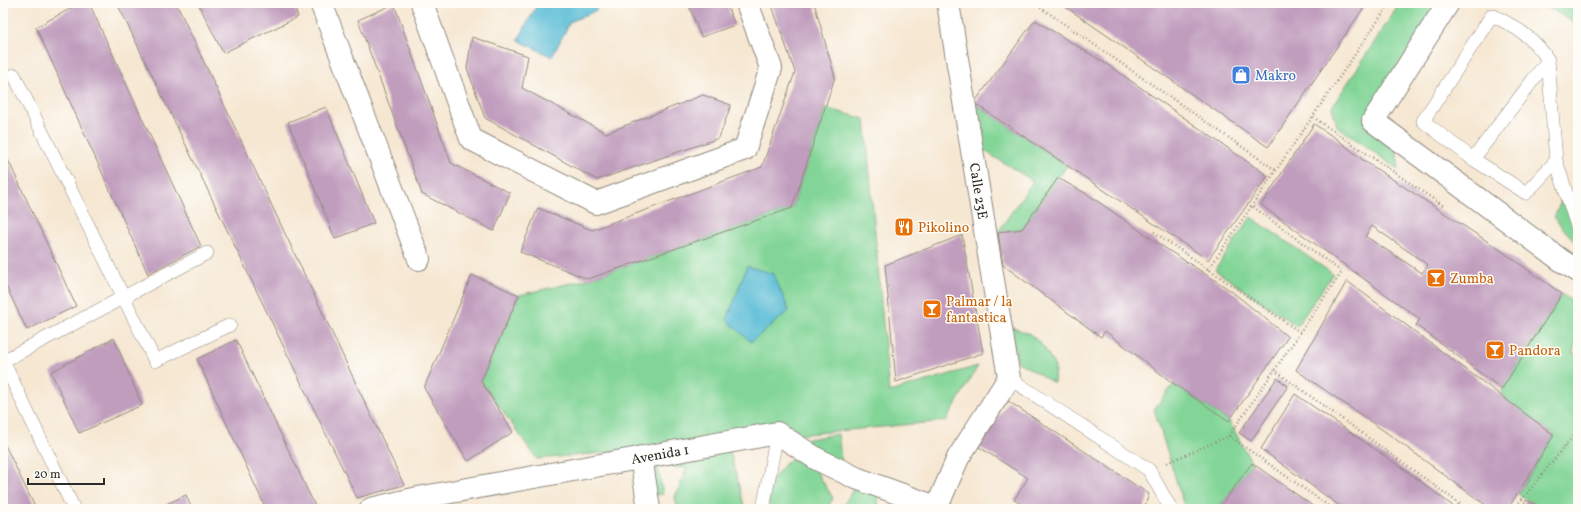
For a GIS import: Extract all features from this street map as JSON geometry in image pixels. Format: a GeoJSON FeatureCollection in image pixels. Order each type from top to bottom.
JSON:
{"type":"FeatureCollection","features":[{"type":"Feature","properties":{"kind":"street"},"geometry":{"type":"LineString","coordinates":[[321,3],[418,259]]}},
{"type":"Feature","properties":{"kind":"street"},"geometry":{"type":"LineString","coordinates":[[422,3],[471,139],[596,203],[745,149],[771,68],[747,3]]}},
{"type":"Feature","properties":{"kind":"street","name":"Calle 23E"},"geometry":{"type":"LineString","coordinates":[[948,3],[1009,378]]}},
{"type":"Feature","properties":{"kind":"street"},"geometry":{"type":"LineString","coordinates":[[1448,3],[1373,121],[1562,261],[1578,271]]}},
{"type":"Feature","properties":{"kind":"street"},"geometry":{"type":"LineString","coordinates":[[777,433],[817,459],[856,478],[936,508],[958,458],[1009,378]]}},
{"type":"Feature","properties":{"kind":"street","name":"Avenida 1"},"geometry":{"type":"LineString","coordinates":[[371,509],[418,498],[777,433]]}},
{"type":"Feature","properties":{"kind":"street"},"geometry":{"type":"LineString","coordinates":[[641,457],[648,509]]}},
{"type":"Feature","properties":{"kind":"lane"},"geometry":{"type":"LineString","coordinates":[[1556,161],[1526,193],[1473,159],[1423,121],[1492,15],[1517,27],[1541,49],[1548,60],[1556,161],[1578,229]]}},
{"type":"Feature","properties":{"kind":"lane"},"geometry":{"type":"LineString","coordinates":[[1473,159],[1548,60]]}},
{"type":"Feature","properties":{"kind":"lane"},"geometry":{"type":"LineString","coordinates":[[14,75],[155,361],[230,325]]}},
{"type":"Feature","properties":{"kind":"lane"},"geometry":{"type":"LineString","coordinates":[[74,509],[3,361],[207,253]]}},
{"type":"Feature","properties":{"kind":"lane"},"geometry":{"type":"LineString","coordinates":[[1009,378],[1149,470],[1171,509]]}},
{"type":"Feature","properties":{"kind":"lane"},"geometry":{"type":"LineString","coordinates":[[762,509],[777,433]]}},
{"type":"Feature","properties":{"kind":"path"},"geometry":{"type":"LineString","coordinates":[[1034,3],[1277,171]]}},
{"type":"Feature","properties":{"kind":"path"},"geometry":{"type":"LineString","coordinates":[[1208,270],[1277,171],[1390,3]]}},
{"type":"Feature","properties":{"kind":"path"},"geometry":{"type":"LineString","coordinates":[[1149,470],[1229,436],[1342,272],[1252,206]]}},
{"type":"Feature","properties":{"kind":"path"},"geometry":{"type":"LineString","coordinates":[[1154,232],[1300,332]]}},
{"type":"Feature","properties":{"kind":"path"},"geometry":{"type":"LineString","coordinates":[[1274,370],[1467,509]]}},
{"type":"Feature","properties":{"kind":"path"},"geometry":{"type":"LineString","coordinates":[[1514,509],[1578,430]]}},
{"type":"Feature","properties":{"kind":"path"},"geometry":{"type":"LineString","coordinates":[[1229,436],[1332,509]]}},
{"type":"Feature","properties":{"kind":"path"},"geometry":{"type":"LineString","coordinates":[[1456,509],[1460,504]]}},
{"type":"Feature","properties":{"kind":"green space"},"geometry":{"type":"Polygon","coordinates":[[[1400,3],[1440,3],[1375,105],[1392,118],[1399,170],[1337,126],[1332,107],[1400,3]]]}},
{"type":"Feature","properties":{"kind":"green space"},"geometry":{"type":"Polygon","coordinates":[[[1542,3],[1578,3],[1578,26],[1542,3]]]}},
{"type":"Feature","properties":{"kind":"green space"},"geometry":{"type":"Polygon","coordinates":[[[974,103],[1067,166],[1022,229],[998,232],[1033,181],[972,143],[974,103]]]}},
{"type":"Feature","properties":{"kind":"green space"},"geometry":{"type":"Polygon","coordinates":[[[825,108],[865,119],[889,392],[978,366],[946,421],[537,459],[481,381],[519,295],[588,279],[792,208],[825,108]]]}},
{"type":"Feature","properties":{"kind":"green space"},"geometry":{"type":"Polygon","coordinates":[[[1562,199],[1578,199],[1578,245],[1554,218],[1562,199]]]}},
{"type":"Feature","properties":{"kind":"green space"},"geometry":{"type":"Polygon","coordinates":[[[1251,217],[1333,274],[1297,326],[1215,270],[1251,217]]]}},
{"type":"Feature","properties":{"kind":"green space"},"geometry":{"type":"Polygon","coordinates":[[[1562,294],[1578,306],[1578,327],[1573,353],[1578,355],[1578,509],[1543,509],[1518,494],[1554,435],[1503,398],[1502,389],[1562,294]]]}},
{"type":"Feature","properties":{"kind":"green space"},"geometry":{"type":"Polygon","coordinates":[[[1008,326],[1030,334],[1044,347],[1055,367],[1054,383],[1018,362],[1008,326]]]}},
{"type":"Feature","properties":{"kind":"green space"},"geometry":{"type":"Polygon","coordinates":[[[1174,384],[1229,421],[1252,463],[1218,509],[1185,509],[1154,409],[1174,384]]]}},
{"type":"Feature","properties":{"kind":"green space"},"geometry":{"type":"Polygon","coordinates":[[[838,434],[842,466],[816,471],[833,498],[827,509],[771,509],[768,494],[769,488],[775,476],[789,460],[797,459],[795,441],[838,434]]]}},
{"type":"Feature","properties":{"kind":"green space"},"geometry":{"type":"Polygon","coordinates":[[[729,448],[745,509],[678,509],[675,497],[687,468],[664,466],[658,468],[663,494],[650,496],[645,462],[729,448]]]}},
{"type":"Feature","properties":{"kind":"green space"},"geometry":{"type":"Polygon","coordinates":[[[858,480],[876,481],[879,509],[842,509],[858,480]]]}},
{"type":"Feature","properties":{"kind":"water"},"geometry":{"type":"Polygon","coordinates":[[[538,3],[594,3],[597,10],[570,22],[552,57],[518,40],[538,3]]]}},
{"type":"Feature","properties":{"kind":"water"},"geometry":{"type":"Polygon","coordinates":[[[747,266],[774,274],[789,311],[751,342],[727,320],[747,266]]]}},
{"type":"Feature","properties":{"kind":"building"},"geometry":{"type":"Polygon","coordinates":[[[81,3],[89,3],[201,246],[148,274],[36,27],[81,3]]]}},
{"type":"Feature","properties":{"kind":"building"},"geometry":{"type":"Polygon","coordinates":[[[117,3],[176,3],[404,485],[357,498],[117,3]]]}},
{"type":"Feature","properties":{"kind":"building"},"geometry":{"type":"Polygon","coordinates":[[[198,3],[293,3],[298,17],[223,53],[198,3]]]}},
{"type":"Feature","properties":{"kind":"building"},"geometry":{"type":"Polygon","coordinates":[[[688,3],[726,3],[735,25],[701,37],[688,3]]]}},
{"type":"Feature","properties":{"kind":"building"},"geometry":{"type":"Polygon","coordinates":[[[771,3],[814,3],[835,77],[792,208],[588,279],[520,252],[538,208],[592,230],[762,167],[795,72],[771,3]]]}},
{"type":"Feature","properties":{"kind":"building","name":"Makro"},"geometry":{"type":"Polygon","coordinates":[[[1060,3],[1367,3],[1268,147],[1060,3]]]}},
{"type":"Feature","properties":{"kind":"building"},"geometry":{"type":"Polygon","coordinates":[[[394,4],[451,163],[510,193],[494,231],[422,194],[358,20],[394,4]]]}},
{"type":"Feature","properties":{"kind":"building"},"geometry":{"type":"Polygon","coordinates":[[[1035,20],[1108,65],[1268,176],[1208,260],[974,103],[1035,20]]]}},
{"type":"Feature","properties":{"kind":"building"},"geometry":{"type":"Polygon","coordinates":[[[472,37],[528,56],[522,88],[606,133],[703,95],[731,105],[719,138],[597,180],[485,118],[467,68],[472,37]]]}},
{"type":"Feature","properties":{"kind":"building"},"geometry":{"type":"Polygon","coordinates":[[[326,107],[374,223],[335,239],[288,122],[326,107]]]}},
{"type":"Feature","properties":{"kind":"building"},"geometry":{"type":"Polygon","coordinates":[[[1314,124],[1338,140],[1363,160],[1496,247],[1562,294],[1502,389],[1416,325],[1420,319],[1261,205],[1314,124]],[[1372,226],[1365,236],[1422,273],[1428,265],[1372,226]]]}},
{"type":"Feature","properties":{"kind":"building"},"geometry":{"type":"Polygon","coordinates":[[[3,149],[76,306],[27,330],[3,280],[3,149]]]}},
{"type":"Feature","properties":{"kind":"building"},"geometry":{"type":"Polygon","coordinates":[[[1058,178],[1087,194],[1165,248],[1230,290],[1288,337],[1229,421],[1174,384],[1105,331],[1101,337],[1003,265],[998,232],[1022,229],[1058,178]]]}},
{"type":"Feature","properties":{"kind":"building","name":"Palmar / la fantastica"},"geometry":{"type":"Polygon","coordinates":[[[962,235],[983,353],[896,382],[885,265],[962,235]]]}},
{"type":"Feature","properties":{"kind":"building"},"geometry":{"type":"Polygon","coordinates":[[[472,275],[519,295],[481,381],[513,432],[468,461],[424,388],[472,275]]]}},
{"type":"Feature","properties":{"kind":"building"},"geometry":{"type":"Polygon","coordinates":[[[1347,281],[1554,435],[1508,509],[1491,509],[1387,433],[1296,370],[1347,281]]]}},
{"type":"Feature","properties":{"kind":"building"},"geometry":{"type":"Polygon","coordinates":[[[114,338],[142,405],[79,433],[51,372],[114,338]]]}},
{"type":"Feature","properties":{"kind":"building"},"geometry":{"type":"Polygon","coordinates":[[[236,340],[316,508],[266,509],[197,359],[236,340]]]}},
{"type":"Feature","properties":{"kind":"building"},"geometry":{"type":"Polygon","coordinates":[[[1277,378],[1288,386],[1251,441],[1239,433],[1277,378]]]}},
{"type":"Feature","properties":{"kind":"building"},"geometry":{"type":"Polygon","coordinates":[[[1295,394],[1408,472],[1453,506],[1451,509],[1344,509],[1261,449],[1295,394]]]}},
{"type":"Feature","properties":{"kind":"building"},"geometry":{"type":"Polygon","coordinates":[[[1008,401],[1149,494],[1144,509],[1030,509],[1014,500],[1028,478],[979,447],[1008,401]]]}},
{"type":"Feature","properties":{"kind":"building"},"geometry":{"type":"Polygon","coordinates":[[[3,441],[36,509],[3,509],[3,441]]]}},
{"type":"Feature","properties":{"kind":"building"},"geometry":{"type":"Polygon","coordinates":[[[1252,463],[1279,482],[1317,509],[1218,509],[1252,463]]]}},
{"type":"Feature","properties":{"kind":"building"},"geometry":{"type":"Polygon","coordinates":[[[186,495],[192,509],[156,509],[186,495]]]}},
{"type":"Feature","properties":{"kind":"building"},"geometry":{"type":"Polygon","coordinates":[[[1526,500],[1543,509],[1520,509],[1526,500]]]}},
{"type":"Feature","properties":{"kind":"place","name":"Makro"},"geometry":{"type":"Point","coordinates":[1241,75]}},
{"type":"Feature","properties":{"kind":"place","name":"Pikolino"},"geometry":{"type":"Point","coordinates":[904,227]}},
{"type":"Feature","properties":{"kind":"place","name":"Zumba"},"geometry":{"type":"Point","coordinates":[1436,278]}},
{"type":"Feature","properties":{"kind":"place","name":"Palmar / la fantastica"},"geometry":{"type":"Point","coordinates":[932,309]}},
{"type":"Feature","properties":{"kind":"place","name":"Pandora"},"geometry":{"type":"Point","coordinates":[1495,350]}}]}
